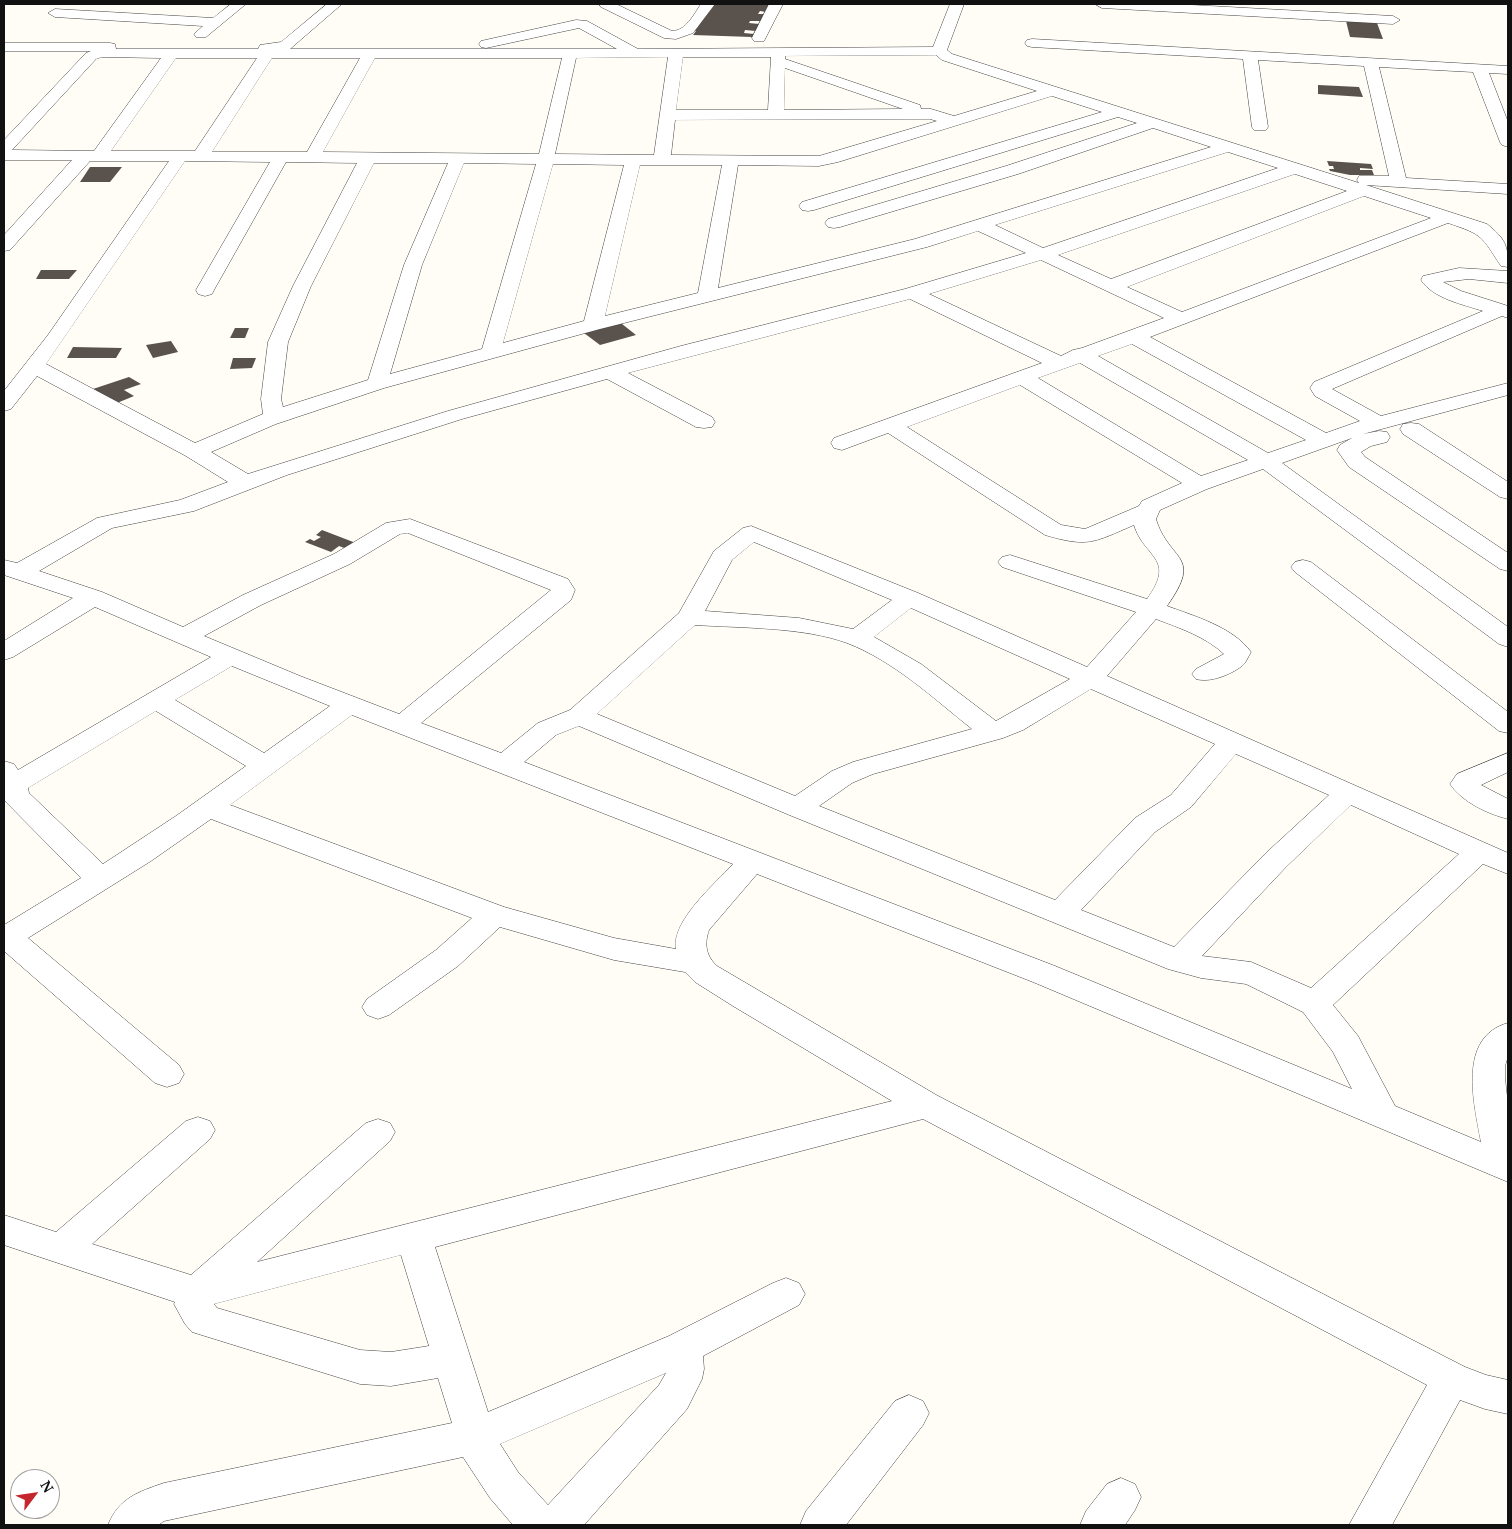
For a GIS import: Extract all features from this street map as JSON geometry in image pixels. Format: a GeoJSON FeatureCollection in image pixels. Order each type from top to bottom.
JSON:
{"type":"FeatureCollection","features":[{"type":"Feature","properties":{"kind":"street"},"geometry":{"type":"LineString","coordinates":[[69,4],[51,16],[215,22]]}},
{"type":"Feature","properties":{"kind":"street"},"geometry":{"type":"LineString","coordinates":[[186,48],[239,4]]}},
{"type":"Feature","properties":{"kind":"street"},"geometry":{"type":"LineString","coordinates":[[6,47],[281,48],[335,4]]}},
{"type":"Feature","properties":{"kind":"street"},"geometry":{"type":"LineString","coordinates":[[606,4],[669,35],[676,36],[687,33],[708,4]]}},
{"type":"Feature","properties":{"kind":"street"},"geometry":{"type":"LineString","coordinates":[[759,38],[776,4]]}},
{"type":"Feature","properties":{"kind":"street"},"geometry":{"type":"LineString","coordinates":[[939,51],[957,4]]}},
{"type":"Feature","properties":{"kind":"street"},"geometry":{"type":"LineString","coordinates":[[1102,4],[1394,20]]}},
{"type":"Feature","properties":{"kind":"street"},"geometry":{"type":"LineString","coordinates":[[1389,4],[1405,64]]}},
{"type":"Feature","properties":{"kind":"street"},"geometry":{"type":"LineString","coordinates":[[438,54],[582,24],[636,54]]}},
{"type":"Feature","properties":{"kind":"street"},"geometry":{"type":"LineString","coordinates":[[6,47],[24,36]]}},
{"type":"Feature","properties":{"kind":"street"},"geometry":{"type":"LineString","coordinates":[[1032,43],[1508,70]]}},
{"type":"Feature","properties":{"kind":"street"},"geometry":{"type":"LineString","coordinates":[[4,149],[91,56],[101,54],[676,54],[778,57],[939,51],[947,57],[1295,168],[1364,185],[1481,228],[1494,239],[1508,262]]}},
{"type":"Feature","properties":{"kind":"street"},"geometry":{"type":"LineString","coordinates":[[4,246],[92,156],[171,54]]}},
{"type":"Feature","properties":{"kind":"street"},"geometry":{"type":"LineString","coordinates":[[491,352],[546,159],[570,54]]}},
{"type":"Feature","properties":{"kind":"street"},"geometry":{"type":"LineString","coordinates":[[662,160],[676,54]]}},
{"type":"Feature","properties":{"kind":"street"},"geometry":{"type":"LineString","coordinates":[[200,157],[266,55]]}},
{"type":"Feature","properties":{"kind":"street"},"geometry":{"type":"LineString","coordinates":[[312,158],[369,55]]}},
{"type":"Feature","properties":{"kind":"street"},"geometry":{"type":"LineString","coordinates":[[1250,56],[1260,127]]}},
{"type":"Feature","properties":{"kind":"street"},"geometry":{"type":"LineString","coordinates":[[778,57],[956,122]]}},
{"type":"Feature","properties":{"kind":"street"},"geometry":{"type":"LineString","coordinates":[[776,115],[778,57]]}},
{"type":"Feature","properties":{"kind":"street"},"geometry":{"type":"LineString","coordinates":[[1370,62],[1399,182]]}},
{"type":"Feature","properties":{"kind":"street"},"geometry":{"type":"LineString","coordinates":[[1480,68],[1502,109],[1508,142]]}},
{"type":"Feature","properties":{"kind":"street"},"geometry":{"type":"LineString","coordinates":[[4,155],[819,161],[838,158],[1052,91]]}},
{"type":"Feature","properties":{"kind":"street"},"geometry":{"type":"LineString","coordinates":[[808,206],[1118,112]]}},
{"type":"Feature","properties":{"kind":"street"},"geometry":{"type":"LineString","coordinates":[[668,116],[931,114]]}},
{"type":"Feature","properties":{"kind":"street"},"geometry":{"type":"LineString","coordinates":[[834,224],[1020,167],[1153,123]]}},
{"type":"Feature","properties":{"kind":"street"},"geometry":{"type":"LineString","coordinates":[[194,452],[274,417],[378,384],[593,325],[921,243],[1228,146]]}},
{"type":"Feature","properties":{"kind":"street"},"geometry":{"type":"LineString","coordinates":[[4,405],[34,366],[180,157]]}},
{"type":"Feature","properties":{"kind":"street"},"geometry":{"type":"LineString","coordinates":[[205,290],[281,157]]}},
{"type":"Feature","properties":{"kind":"street"},"geometry":{"type":"LineString","coordinates":[[274,417],[272,399],[278,342],[302,286],[368,158]]}},
{"type":"Feature","properties":{"kind":"street"},"geometry":{"type":"LineString","coordinates":[[378,384],[413,265],[458,159]]}},
{"type":"Feature","properties":{"kind":"street"},"geometry":{"type":"LineString","coordinates":[[593,325],[633,160]]}},
{"type":"Feature","properties":{"kind":"street"},"geometry":{"type":"LineString","coordinates":[[707,297],[731,160]]}},
{"type":"Feature","properties":{"kind":"street"},"geometry":{"type":"LineString","coordinates":[[11,570],[105,523],[186,506],[279,470],[455,415],[610,372],[912,293],[1043,254],[1295,168]]}},
{"type":"Feature","properties":{"kind":"street"},"geometry":{"type":"LineString","coordinates":[[1111,286],[1364,185],[1399,182],[1508,189]]}},
{"type":"Feature","properties":{"kind":"street"},"geometry":{"type":"LineString","coordinates":[[842,444],[1080,354],[1181,319],[1448,217]]}},
{"type":"Feature","properties":{"kind":"street"},"geometry":{"type":"LineString","coordinates":[[980,225],[1181,319]]}},
{"type":"Feature","properties":{"kind":"street"},"geometry":{"type":"LineString","coordinates":[[1505,311],[1446,291],[1434,285],[1430,280],[1441,275],[1461,273],[1508,277]]}},
{"type":"Feature","properties":{"kind":"street"},"geometry":{"type":"LineString","coordinates":[[912,293],[1059,362]]}},
{"type":"Feature","properties":{"kind":"street"},"geometry":{"type":"LineString","coordinates":[[1379,423],[1322,392],[1321,386],[1505,311]]}},
{"type":"Feature","properties":{"kind":"street"},"geometry":{"type":"LineString","coordinates":[[1133,336],[1324,441]]}},
{"type":"Feature","properties":{"kind":"street"},"geometry":{"type":"LineString","coordinates":[[1080,354],[1266,461],[1508,639]]}},
{"type":"Feature","properties":{"kind":"street"},"geometry":{"type":"LineString","coordinates":[[34,366],[194,452],[246,483]]}},
{"type":"Feature","properties":{"kind":"street"},"geometry":{"type":"LineString","coordinates":[[610,372],[704,422]]}},
{"type":"Feature","properties":{"kind":"street"},"geometry":{"type":"LineString","coordinates":[[1021,377],[1199,484]]}},
{"type":"Feature","properties":{"kind":"street"},"geometry":{"type":"LineString","coordinates":[[1053,575],[1088,536],[1146,511],[1157,501],[1199,484],[1379,423],[1508,389]]}},
{"type":"Feature","properties":{"kind":"street"},"geometry":{"type":"LineString","coordinates":[[1508,403],[1362,441],[1348,450],[1357,462],[1508,564]]}},
{"type":"Feature","properties":{"kind":"street"},"geometry":{"type":"LineString","coordinates":[[890,425],[1053,530],[1070,535],[1088,536]]}},
{"type":"Feature","properties":{"kind":"street"},"geometry":{"type":"LineString","coordinates":[[1411,429],[1508,492]]}},
{"type":"Feature","properties":{"kind":"street"},"geometry":{"type":"LineString","coordinates":[[1482,474],[1508,466]]}},
{"type":"Feature","properties":{"kind":"street"},"geometry":{"type":"LineString","coordinates":[[797,808],[842,777],[863,768],[993,732],[1014,724],[1091,678],[1152,609],[1168,587],[1171,576],[1171,563],[1147,529],[1144,519],[1146,511]]}},
{"type":"Feature","properties":{"kind":"street"},"geometry":{"type":"LineString","coordinates":[[185,636],[252,600],[333,564],[394,528],[403,526],[410,526],[560,584],[563,590],[562,595],[402,725]]}},
{"type":"Feature","properties":{"kind":"street"},"geometry":{"type":"LineString","coordinates":[[504,765],[547,729],[579,716],[689,617],[722,556],[751,533],[909,598],[1508,864]]}},
{"type":"Feature","properties":{"kind":"street"},"geometry":{"type":"LineString","coordinates":[[1010,562],[1152,609],[1220,637],[1235,647],[1238,652],[1234,660],[1205,674]]}},
{"type":"Feature","properties":{"kind":"street"},"geometry":{"type":"LineString","coordinates":[[1302,567],[1508,725]]}},
{"type":"Feature","properties":{"kind":"street"},"geometry":{"type":"LineString","coordinates":[[11,570],[93,597],[349,705],[1044,974],[1505,1166]]}},
{"type":"Feature","properties":{"kind":"street"},"geometry":{"type":"LineString","coordinates":[[4,652],[93,597]]}},
{"type":"Feature","properties":{"kind":"street"},"geometry":{"type":"LineString","coordinates":[[857,638],[909,598]]}},
{"type":"Feature","properties":{"kind":"street"},"geometry":{"type":"LineString","coordinates":[[689,617],[786,623],[838,632],[857,638],[882,650],[914,671],[993,732]]}},
{"type":"Feature","properties":{"kind":"street"},"geometry":{"type":"LineString","coordinates":[[99,878],[16,796],[9,786],[231,656]]}},
{"type":"Feature","properties":{"kind":"street"},"geometry":{"type":"LineString","coordinates":[[156,700],[265,766]]}},
{"type":"Feature","properties":{"kind":"street"},"geometry":{"type":"LineString","coordinates":[[167,1074],[5,938],[99,878],[141,854],[349,705]]}},
{"type":"Feature","properties":{"kind":"street"},"geometry":{"type":"LineString","coordinates":[[579,716],[797,808],[1061,912],[1179,961],[1210,968],[1251,973],[1293,992],[1314,1004],[1346,1045],[1383,1116]]}},
{"type":"Feature","properties":{"kind":"street"},"geometry":{"type":"LineString","coordinates":[[1061,912],[1145,825],[1181,801],[1232,741]]}},
{"type":"Feature","properties":{"kind":"street"},"geometry":{"type":"LineString","coordinates":[[1508,762],[1467,780],[1464,784],[1469,790],[1508,810]]}},
{"type":"Feature","properties":{"kind":"street"},"geometry":{"type":"LineString","coordinates":[[1179,961],[1270,867],[1348,793]]}},
{"type":"Feature","properties":{"kind":"street"},"geometry":{"type":"LineString","coordinates":[[208,807],[494,915],[614,949],[694,963],[706,974],[744,998],[926,1105],[1451,1379],[1485,1392],[1508,1396]]}},
{"type":"Feature","properties":{"kind":"street"},"geometry":{"type":"LineString","coordinates":[[1314,1004],[1480,851]]}},
{"type":"Feature","properties":{"kind":"street"},"geometry":{"type":"LineString","coordinates":[[694,963],[690,940],[695,926],[751,862]]}},
{"type":"Feature","properties":{"kind":"street"},"geometry":{"type":"LineString","coordinates":[[378,1007],[447,958],[494,915]]}},
{"type":"Feature","properties":{"kind":"street"},"geometry":{"type":"LineString","coordinates":[[1505,1166],[1490,1082],[1490,1067],[1491,1055],[1508,1035]]}},
{"type":"Feature","properties":{"kind":"street"},"geometry":{"type":"LineString","coordinates":[[6,1236],[61,1249],[197,1293],[926,1105]]}},
{"type":"Feature","properties":{"kind":"street"},"geometry":{"type":"LineString","coordinates":[[61,1249],[198,1130]]}},
{"type":"Feature","properties":{"kind":"street"},"geometry":{"type":"LineString","coordinates":[[378,1132],[197,1293],[193,1304],[205,1321],[360,1367],[391,1369],[451,1360]]}},
{"type":"Feature","properties":{"kind":"street"},"geometry":{"type":"LineString","coordinates":[[414,1238],[479,1447],[504,1485],[539,1525]]}},
{"type":"Feature","properties":{"kind":"street"},"geometry":{"type":"LineString","coordinates":[[129,1525],[148,1508],[164,1502],[476,1436],[682,1348],[786,1294]]}},
{"type":"Feature","properties":{"kind":"street"},"geometry":{"type":"LineString","coordinates":[[557,1525],[673,1397],[684,1380],[686,1365],[682,1348]]}},
{"type":"Feature","properties":{"kind":"street"},"geometry":{"type":"LineString","coordinates":[[1370,1525],[1451,1379]]}},
{"type":"Feature","properties":{"kind":"street"},"geometry":{"type":"LineString","coordinates":[[821,1525],[909,1413]]}},
{"type":"Feature","properties":{"kind":"building"},"geometry":{"type":"Polygon","coordinates":[[[712,4],[770,4],[766,12],[760,11],[758,14],[764,14],[761,21],[750,21],[749,23],[759,24],[756,31],[745,30],[744,33],[754,34],[752,37],[693,35],[696,31],[692,30],[697,28],[712,4]]]}},
{"type":"Feature","properties":{"kind":"building"},"geometry":{"type":"Polygon","coordinates":[[[1346,21],[1377,23],[1383,39],[1350,37],[1346,21]]]}},
{"type":"Feature","properties":{"kind":"building"},"geometry":{"type":"Polygon","coordinates":[[[1318,85],[1359,87],[1363,97],[1318,94],[1318,85]]]}},
{"type":"Feature","properties":{"kind":"building"},"geometry":{"type":"Polygon","coordinates":[[[1327,161],[1371,164],[1373,169],[1360,168],[1360,170],[1372,170],[1374,175],[1350,175],[1330,171],[1329,169],[1334,169],[1333,166],[1329,166],[1327,161]]]}},
{"type":"Feature","properties":{"kind":"building"},"geometry":{"type":"Polygon","coordinates":[[[90,167],[122,167],[110,182],[80,182],[90,167]]]}},
{"type":"Feature","properties":{"kind":"building"},"geometry":{"type":"Polygon","coordinates":[[[41,270],[77,270],[69,279],[36,279],[41,270]]]}},
{"type":"Feature","properties":{"kind":"building"},"geometry":{"type":"Polygon","coordinates":[[[617,320],[636,335],[600,345],[580,330],[617,320]]]}},
{"type":"Feature","properties":{"kind":"building"},"geometry":{"type":"Polygon","coordinates":[[[235,328],[249,328],[245,338],[230,338],[235,328]]]}},
{"type":"Feature","properties":{"kind":"building"},"geometry":{"type":"Polygon","coordinates":[[[171,341],[178,352],[153,358],[146,345],[171,341]]]}},
{"type":"Feature","properties":{"kind":"building"},"geometry":{"type":"Polygon","coordinates":[[[73,347],[122,348],[116,358],[67,358],[73,347]]]}},
{"type":"Feature","properties":{"kind":"building"},"geometry":{"type":"Polygon","coordinates":[[[233,358],[256,358],[252,368],[230,369],[233,358]]]}},
{"type":"Feature","properties":{"kind":"building"},"geometry":{"type":"Polygon","coordinates":[[[129,377],[141,384],[124,390],[134,396],[117,403],[93,389],[129,377]]]}},
{"type":"Feature","properties":{"kind":"building"},"geometry":{"type":"Polygon","coordinates":[[[322,530],[361,545],[352,551],[339,546],[331,552],[305,542],[310,539],[314,541],[321,537],[316,535],[322,530]]]}}]}
